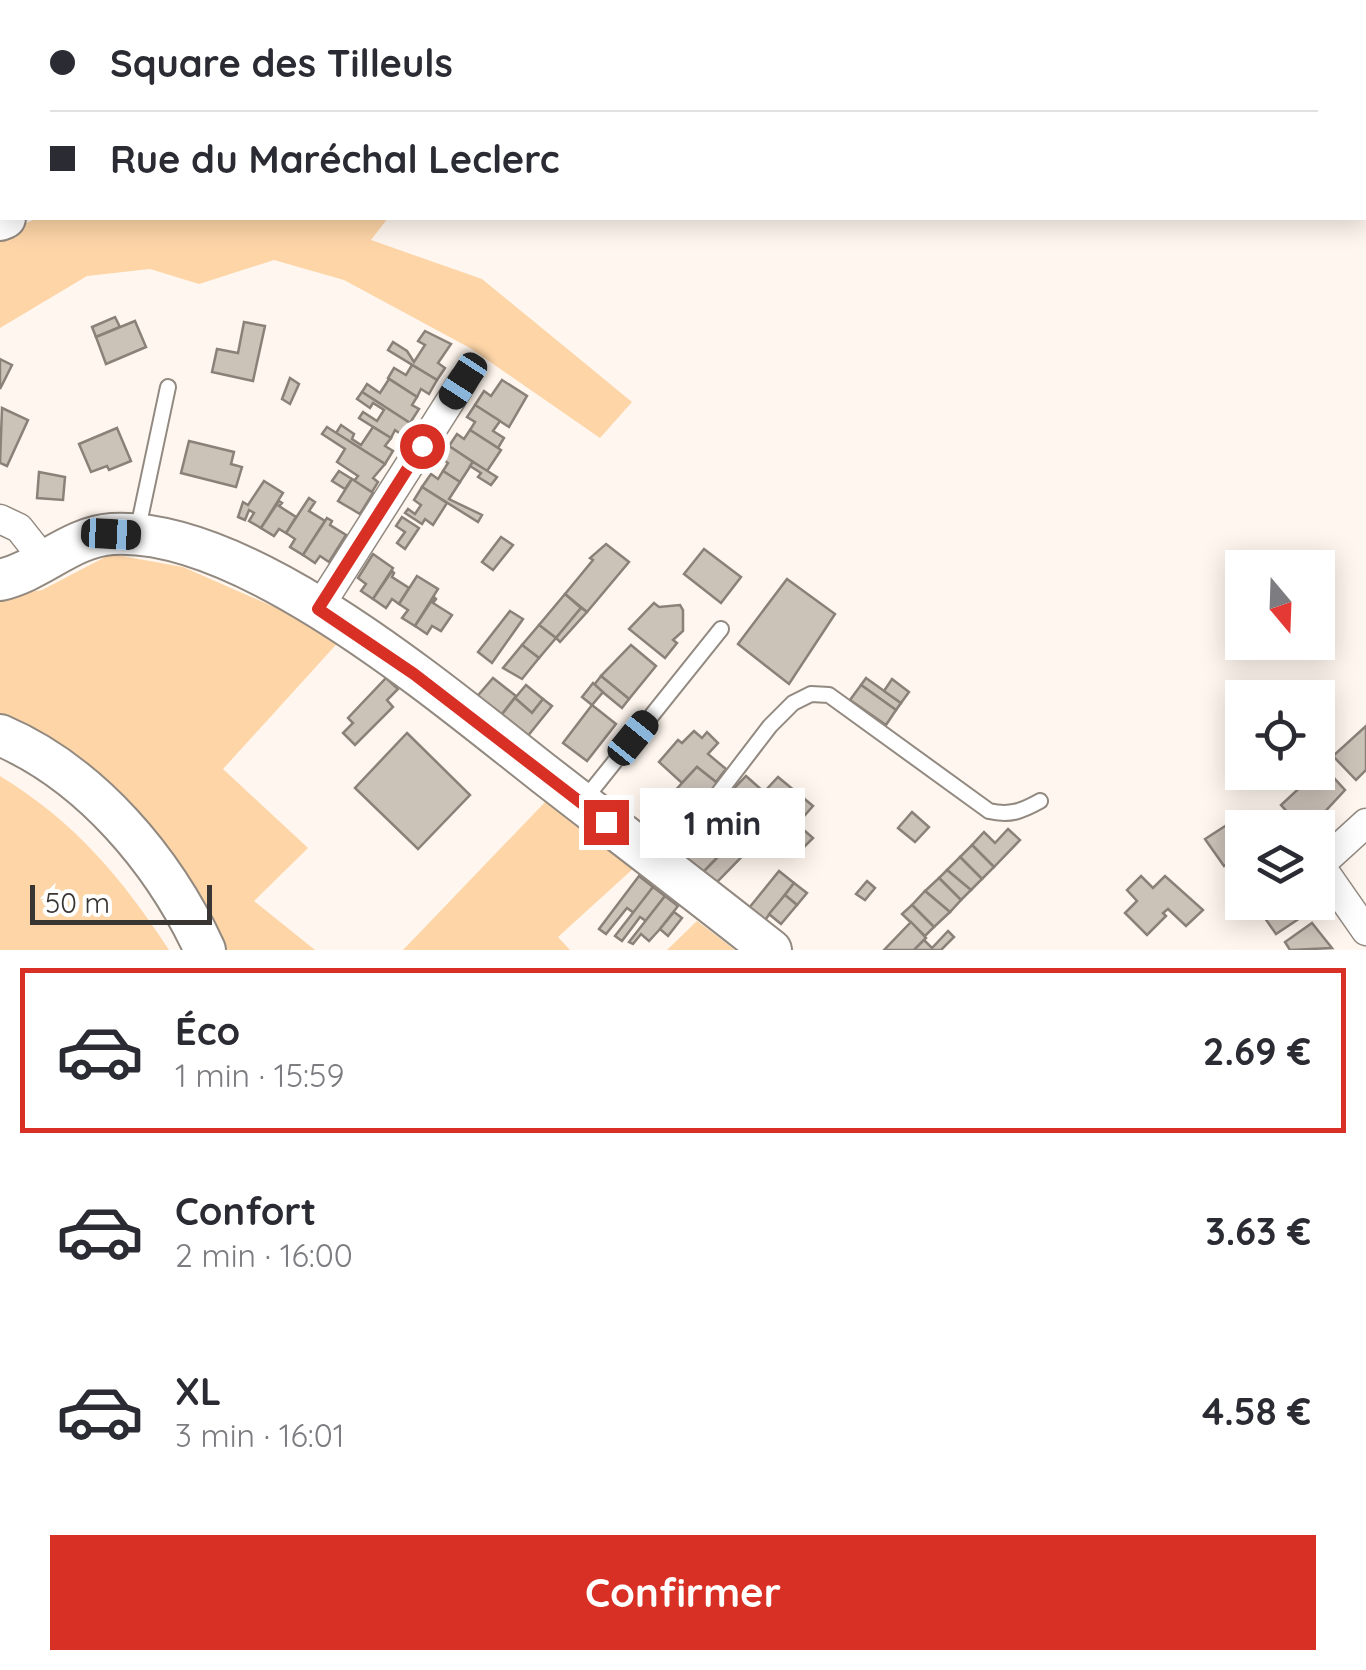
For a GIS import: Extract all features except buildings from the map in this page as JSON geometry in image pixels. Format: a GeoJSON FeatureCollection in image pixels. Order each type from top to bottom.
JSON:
{"type":"FeatureCollection","features":[{"type":"Feature","properties":{"kind":"street"},"geometry":{"type":"LineString","coordinates":[[318,609],[463,381]]}},
{"type":"Feature","properties":{"kind":"street"},"geometry":{"type":"LineString","coordinates":[[0,519],[20,528],[44,562]]}},
{"type":"Feature","properties":{"kind":"street"},"geometry":{"type":"LineString","coordinates":[[0,580],[88,539],[111,534],[210,552],[318,609],[414,674],[771,950]]}},
{"type":"Feature","properties":{"kind":"street"},"geometry":{"type":"LineString","coordinates":[[0,735],[45,758],[104,806],[165,882],[204,950]]}},
{"type":"Feature","properties":{"kind":"street"},"geometry":{"type":"LineString","coordinates":[[0,760],[32,779],[102,841],[152,901],[182,950]]}},
{"type":"Feature","properties":{"kind":"street"},"geometry":{"type":"LineString","coordinates":[[1366,824],[1320,865],[1366,931]]}},
{"type":"Feature","properties":{"kind":"lane"},"geometry":{"type":"LineString","coordinates":[[136,536],[168,387]]}},
{"type":"Feature","properties":{"kind":"lane"},"geometry":{"type":"LineString","coordinates":[[582,802],[721,629]]}},
{"type":"Feature","properties":{"kind":"lane"},"geometry":{"type":"LineString","coordinates":[[655,860],[716,797],[770,726],[793,703],[810,694],[828,695],[989,812],[1021,812],[1040,801]]}},
{"type":"Feature","properties":{"kind":"shaded area"},"geometry":{"type":"Polygon","coordinates":[[[33,220],[386,220],[371,240],[482,279],[632,402],[600,438],[470,348],[344,280],[274,260],[199,284],[150,269],[87,276],[0,328],[0,234],[33,220]]]}},
{"type":"Feature","properties":{"kind":"shaded area"},"geometry":{"type":"Polygon","coordinates":[[[111,554],[183,567],[343,637],[223,769],[308,848],[254,901],[315,950],[211,950],[207,936],[0,728],[0,597],[42,590],[111,554]]]}},
{"type":"Feature","properties":{"kind":"shaded area"},"geometry":{"type":"Polygon","coordinates":[[[0,776],[51,812],[95,853],[169,950],[0,950],[0,776]]]}},
{"type":"Feature","properties":{"kind":"shaded area"},"geometry":{"type":"Polygon","coordinates":[[[548,799],[635,867],[558,937],[570,950],[403,950],[548,799]]]}},
{"type":"Feature","properties":{"kind":"shaded area"},"geometry":{"type":"Polygon","coordinates":[[[697,921],[735,950],[667,950],[697,921]]]}},
{"type":"Feature","properties":{"kind":"route"},"geometry":{"type":"LineString","coordinates":[[422,446],[318,609],[414,674],[606,822]]}}]}
